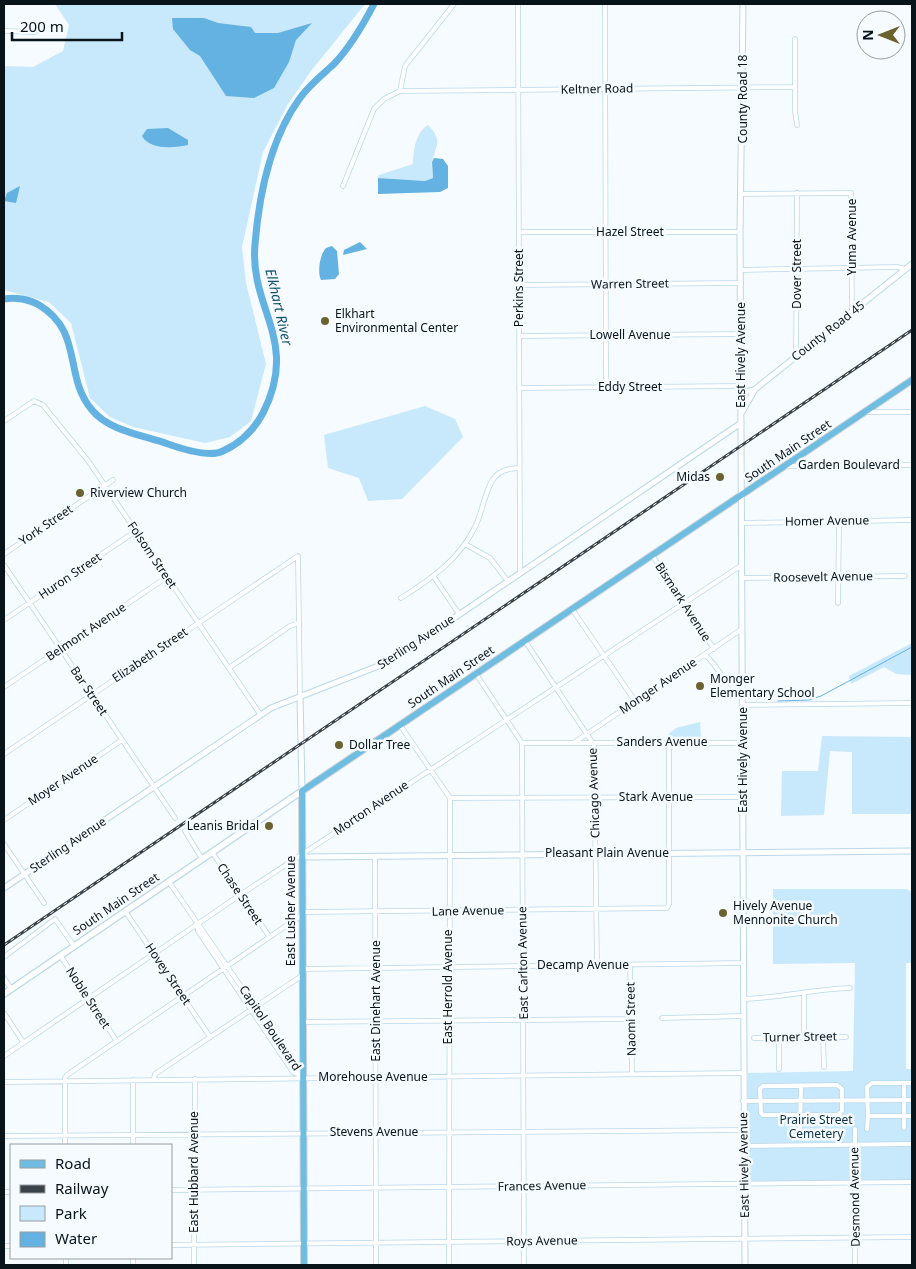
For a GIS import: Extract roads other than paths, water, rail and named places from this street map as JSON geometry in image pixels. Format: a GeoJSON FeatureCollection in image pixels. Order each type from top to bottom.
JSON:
{"type":"FeatureCollection","features":[{"type":"Feature","properties":{"kind":"main road","name":"South Main Street"},"geometry":{"type":"LineString","coordinates":[[4,994],[910,382]]}},
{"type":"Feature","properties":{"kind":"main road","name":"East Lusher Avenue"},"geometry":{"type":"LineString","coordinates":[[302,791],[304,1265]]}},
{"type":"Feature","properties":{"kind":"street"},"geometry":{"type":"LineString","coordinates":[[343,186],[374,109],[384,99],[400,91],[405,66],[454,4]]}},
{"type":"Feature","properties":{"kind":"street","name":"Perkins Street"},"geometry":{"type":"LineString","coordinates":[[518,4],[520,572]]}},
{"type":"Feature","properties":{"kind":"street"},"geometry":{"type":"LineString","coordinates":[[605,4],[606,387]]}},
{"type":"Feature","properties":{"kind":"street","name":"County Road 18"},"geometry":{"type":"LineString","coordinates":[[741,194],[744,87],[743,4]]}},
{"type":"Feature","properties":{"kind":"street"},"geometry":{"type":"LineString","coordinates":[[4,32],[35,32]]}},
{"type":"Feature","properties":{"kind":"street"},"geometry":{"type":"LineString","coordinates":[[795,39],[794,87],[797,125]]}},
{"type":"Feature","properties":{"kind":"street","name":"Keltner Road"},"geometry":{"type":"LineString","coordinates":[[400,91],[794,87]]}},
{"type":"Feature","properties":{"kind":"street","name":"Yuma Avenue"},"geometry":{"type":"LineString","coordinates":[[797,193],[851,192],[852,312]]}},
{"type":"Feature","properties":{"kind":"street"},"geometry":{"type":"LineString","coordinates":[[741,194],[797,193]]}},
{"type":"Feature","properties":{"kind":"street","name":"Dover Street"},"geometry":{"type":"LineString","coordinates":[[796,356],[797,193]]}},
{"type":"Feature","properties":{"kind":"street","name":"East Hively Avenue"},"geometry":{"type":"LineString","coordinates":[[741,194],[745,1265]]}},
{"type":"Feature","properties":{"kind":"street","name":"Hazel Street"},"geometry":{"type":"LineString","coordinates":[[519,232],[740,232]]}},
{"type":"Feature","properties":{"kind":"street","name":"County Road 45"},"geometry":{"type":"LineString","coordinates":[[741,393],[754,390],[912,264]]}},
{"type":"Feature","properties":{"kind":"street"},"geometry":{"type":"LineString","coordinates":[[741,270],[897,267],[907,269]]}},
{"type":"Feature","properties":{"kind":"street","name":"Warren Street"},"geometry":{"type":"LineString","coordinates":[[519,285],[741,283]]}},
{"type":"Feature","properties":{"kind":"street","name":"Lowell Avenue"},"geometry":{"type":"LineString","coordinates":[[519,336],[741,334]]}},
{"type":"Feature","properties":{"kind":"street","name":"Eddy Street"},"geometry":{"type":"LineString","coordinates":[[519,388],[741,386]]}},
{"type":"Feature","properties":{"kind":"street"},"geometry":{"type":"LineString","coordinates":[[741,415],[754,390]]}},
{"type":"Feature","properties":{"kind":"street","name":"Folsom Street"},"geometry":{"type":"LineString","coordinates":[[4,421],[37,401],[43,405],[105,486],[260,714]]}},
{"type":"Feature","properties":{"kind":"street"},"geometry":{"type":"LineString","coordinates":[[867,412],[912,412]]}},
{"type":"Feature","properties":{"kind":"street","name":"Sterling Avenue"},"geometry":{"type":"LineString","coordinates":[[4,888],[260,714],[300,696],[391,662],[507,580],[741,423]]}},
{"type":"Feature","properties":{"kind":"street","name":"Garden Boulevard"},"geometry":{"type":"LineString","coordinates":[[785,466],[912,465]]}},
{"type":"Feature","properties":{"kind":"street"},"geometry":{"type":"LineString","coordinates":[[401,598],[434,577],[449,564],[465,544],[475,527],[494,477],[508,469],[520,468]]}},
{"type":"Feature","properties":{"kind":"street","name":"York Street"},"geometry":{"type":"LineString","coordinates":[[4,554],[113,480]]}},
{"type":"Feature","properties":{"kind":"street","name":"Homer Avenue"},"geometry":{"type":"LineString","coordinates":[[742,523],[912,520]]}},
{"type":"Feature","properties":{"kind":"street"},"geometry":{"type":"LineString","coordinates":[[838,603],[839,521]]}},
{"type":"Feature","properties":{"kind":"street","name":"Huron Street"},"geometry":{"type":"LineString","coordinates":[[4,620],[136,531]]}},
{"type":"Feature","properties":{"kind":"street"},"geometry":{"type":"LineString","coordinates":[[465,544],[490,558],[507,580]]}},
{"type":"Feature","properties":{"kind":"street","name":"Bismark Avenue"},"geometry":{"type":"LineString","coordinates":[[652,555],[714,649]]}},
{"type":"Feature","properties":{"kind":"street","name":"Elizabeth Street"},"geometry":{"type":"LineString","coordinates":[[4,754],[298,556]]}},
{"type":"Feature","properties":{"kind":"street","name":"East Lusher Avenue"},"geometry":{"type":"LineString","coordinates":[[298,556],[302,791]]}},
{"type":"Feature","properties":{"kind":"street","name":"Bar Street"},"geometry":{"type":"LineString","coordinates":[[4,565],[175,818]]}},
{"type":"Feature","properties":{"kind":"street","name":"Morton Avenue"},"geometry":{"type":"LineString","coordinates":[[4,1056],[240,895],[556,688],[682,602],[742,565]]}},
{"type":"Feature","properties":{"kind":"street","name":"Roosevelt Avenue"},"geometry":{"type":"LineString","coordinates":[[742,578],[905,576]]}},
{"type":"Feature","properties":{"kind":"street","name":"Belmont Avenue"},"geometry":{"type":"LineString","coordinates":[[4,687],[167,577]]}},
{"type":"Feature","properties":{"kind":"street"},"geometry":{"type":"LineString","coordinates":[[434,577],[459,614]]}},
{"type":"Feature","properties":{"kind":"street"},"geometry":{"type":"LineString","coordinates":[[572,609],[635,701]]}},
{"type":"Feature","properties":{"kind":"street"},"geometry":{"type":"LineString","coordinates":[[229,668],[290,626],[299,623]]}},
{"type":"Feature","properties":{"kind":"street","name":"Monger Avenue"},"geometry":{"type":"LineString","coordinates":[[575,742],[742,629]]}},
{"type":"Feature","properties":{"kind":"street","name":"Chicago Avenue"},"geometry":{"type":"LineString","coordinates":[[525,641],[594,745],[597,965]]}},
{"type":"Feature","properties":{"kind":"street","name":"Bismark Avenue"},"geometry":{"type":"LineString","coordinates":[[705,655],[728,684],[743,690]]}},
{"type":"Feature","properties":{"kind":"street"},"geometry":{"type":"LineString","coordinates":[[476,674],[522,743]]}},
{"type":"Feature","properties":{"kind":"street"},"geometry":{"type":"LineString","coordinates":[[742,705],[912,703]]}},
{"type":"Feature","properties":{"kind":"street"},"geometry":{"type":"LineString","coordinates":[[400,725],[450,798]]}},
{"type":"Feature","properties":{"kind":"street","name":"Moyer Avenue"},"geometry":{"type":"LineString","coordinates":[[4,820],[122,740]]}},
{"type":"Feature","properties":{"kind":"street"},"geometry":{"type":"LineString","coordinates":[[668,853],[669,742]]}},
{"type":"Feature","properties":{"kind":"street","name":"Sanders Avenue"},"geometry":{"type":"LineString","coordinates":[[522,743],[743,743]]}},
{"type":"Feature","properties":{"kind":"street","name":"East Carlton Avenue"},"geometry":{"type":"LineString","coordinates":[[522,743],[524,1265]]}},
{"type":"Feature","properties":{"kind":"street","name":"Stark Avenue"},"geometry":{"type":"LineString","coordinates":[[450,798],[743,797]]}},
{"type":"Feature","properties":{"kind":"street","name":"East Herrold Avenue"},"geometry":{"type":"LineString","coordinates":[[449,1265],[448,855],[450,798]]}},
{"type":"Feature","properties":{"kind":"street"},"geometry":{"type":"LineString","coordinates":[[184,830],[202,859]]}},
{"type":"Feature","properties":{"kind":"street"},"geometry":{"type":"LineString","coordinates":[[4,844],[44,903]]}},
{"type":"Feature","properties":{"kind":"street","name":"Pleasant Plain Avenue"},"geometry":{"type":"LineString","coordinates":[[302,855],[308,857],[912,851]]}},
{"type":"Feature","properties":{"kind":"street","name":"Chase Street"},"geometry":{"type":"LineString","coordinates":[[212,852],[269,936]]}},
{"type":"Feature","properties":{"kind":"street","name":"Lane Avenue"},"geometry":{"type":"LineString","coordinates":[[302,913],[663,909],[669,904],[668,853]]}},
{"type":"Feature","properties":{"kind":"street","name":"East Dinehart Avenue"},"geometry":{"type":"LineString","coordinates":[[375,856],[376,1265]]}},
{"type":"Feature","properties":{"kind":"street","name":"Capitol Boulevard"},"geometry":{"type":"LineString","coordinates":[[168,882],[253,1008],[303,1077]]}},
{"type":"Feature","properties":{"kind":"street","name":"Hovey Street"},"geometry":{"type":"LineString","coordinates":[[125,911],[210,1037]]}},
{"type":"Feature","properties":{"kind":"street"},"geometry":{"type":"LineString","coordinates":[[65,1144],[65,1081],[67,1074],[302,913]]}},
{"type":"Feature","properties":{"kind":"street"},"geometry":{"type":"LineString","coordinates":[[4,957],[55,919],[74,946]]}},
{"type":"Feature","properties":{"kind":"street","name":"Noble Street"},"geometry":{"type":"LineString","coordinates":[[60,955],[116,1040]]}},
{"type":"Feature","properties":{"kind":"street","name":"Decamp Avenue"},"geometry":{"type":"LineString","coordinates":[[303,972],[376,967],[744,963]]}},
{"type":"Feature","properties":{"kind":"street","name":"Naomi Street"},"geometry":{"type":"LineString","coordinates":[[630,965],[632,1074]]}},
{"type":"Feature","properties":{"kind":"street"},"geometry":{"type":"LineString","coordinates":[[154,1079],[156,1074],[303,972]]}},
{"type":"Feature","properties":{"kind":"street"},"geometry":{"type":"LineString","coordinates":[[4,978],[11,989]]}},
{"type":"Feature","properties":{"kind":"street"},"geometry":{"type":"LineString","coordinates":[[744,999],[783,997],[823,989],[850,988]]}},
{"type":"Feature","properties":{"kind":"street"},"geometry":{"type":"LineString","coordinates":[[804,992],[804,1037]]}},
{"type":"Feature","properties":{"kind":"street"},"geometry":{"type":"LineString","coordinates":[[4,1013],[23,1042]]}},
{"type":"Feature","properties":{"kind":"street"},"geometry":{"type":"LineString","coordinates":[[662,1018],[744,1016]]}},
{"type":"Feature","properties":{"kind":"street"},"geometry":{"type":"LineString","coordinates":[[303,1022],[631,1020]]}},
{"type":"Feature","properties":{"kind":"street"},"geometry":{"type":"LineString","coordinates":[[823,1037],[824,1067]]}},
{"type":"Feature","properties":{"kind":"street","name":"Turner Street"},"geometry":{"type":"LineString","coordinates":[[754,1038],[846,1037]]}},
{"type":"Feature","properties":{"kind":"street"},"geometry":{"type":"LineString","coordinates":[[779,1038],[779,1069]]}},
{"type":"Feature","properties":{"kind":"street","name":"Morehouse Avenue"},"geometry":{"type":"LineString","coordinates":[[4,1082],[523,1074],[743,1073]]}},
{"type":"Feature","properties":{"kind":"street","name":"East Hubbard Avenue"},"geometry":{"type":"LineString","coordinates":[[194,1265],[195,1079]]}},
{"type":"Feature","properties":{"kind":"street"},"geometry":{"type":"LineString","coordinates":[[133,1080],[133,1144]]}},
{"type":"Feature","properties":{"kind":"street"},"geometry":{"type":"LineString","coordinates":[[904,1082],[904,1128]]}},
{"type":"Feature","properties":{"kind":"street"},"geometry":{"type":"LineString","coordinates":[[867,1129],[869,1084],[912,1082]]}},
{"type":"Feature","properties":{"kind":"street"},"geometry":{"type":"LineString","coordinates":[[836,1085],[842,1089],[842,1100],[842,1111],[838,1115],[763,1115],[761,1113],[760,1089],[763,1086],[836,1085]]}},
{"type":"Feature","properties":{"kind":"street"},"geometry":{"type":"LineString","coordinates":[[800,1130],[801,1086]]}},
{"type":"Feature","properties":{"kind":"street"},"geometry":{"type":"LineString","coordinates":[[744,1101],[912,1100]]}},
{"type":"Feature","properties":{"kind":"street"},"geometry":{"type":"LineString","coordinates":[[868,1116],[912,1116]]}},
{"type":"Feature","properties":{"kind":"street","name":"Desmond Avenue"},"geometry":{"type":"LineString","coordinates":[[854,1129],[856,1265]]}},
{"type":"Feature","properties":{"kind":"street","name":"Stevens Avenue"},"geometry":{"type":"LineString","coordinates":[[4,1136],[303,1132],[744,1130]]}},
{"type":"Feature","properties":{"kind":"street"},"geometry":{"type":"LineString","coordinates":[[744,1146],[912,1144]]}},
{"type":"Feature","properties":{"kind":"street","name":"Frances Avenue"},"geometry":{"type":"LineString","coordinates":[[172,1190],[912,1182]]}},
{"type":"Feature","properties":{"kind":"street","name":"Roys Avenue"},"geometry":{"type":"LineString","coordinates":[[172,1245],[912,1236]]}},
{"type":"Feature","properties":{"kind":"water"},"geometry":{"type":"Polygon","coordinates":[[[172,18],[204,18],[218,23],[251,27],[255,33],[278,33],[312,23],[296,40],[289,62],[274,88],[254,98],[226,96],[200,56],[190,50],[173,29],[172,18]]]}},
{"type":"Feature","properties":{"kind":"water"},"geometry":{"type":"Polygon","coordinates":[[[168,128],[188,140],[188,145],[176,147],[156,146],[145,141],[142,136],[147,129],[168,128]]]}},
{"type":"Feature","properties":{"kind":"water"},"geometry":{"type":"Polygon","coordinates":[[[434,158],[443,159],[448,166],[448,188],[440,192],[378,194],[378,178],[425,181],[433,178],[432,162],[434,158]]]}},
{"type":"Feature","properties":{"kind":"water"},"geometry":{"type":"Polygon","coordinates":[[[20,186],[16,203],[4,201],[7,193],[20,186]]]}},
{"type":"Feature","properties":{"kind":"water"},"geometry":{"type":"Polygon","coordinates":[[[360,242],[367,249],[343,255],[344,250],[360,242]]]}},
{"type":"Feature","properties":{"kind":"water"},"geometry":{"type":"Polygon","coordinates":[[[332,246],[337,251],[339,274],[335,279],[321,280],[319,268],[321,259],[326,248],[332,246]]]}},
{"type":"Feature","properties":{"kind":"waterway","name":"Elkhart River"},"geometry":{"type":"LineString","coordinates":[[4,299],[17,298],[31,301],[53,316],[62,328],[68,341],[83,397],[92,410],[108,423],[137,435],[188,450],[210,454],[230,448],[241,440],[263,413],[273,387],[277,365],[271,326],[259,288],[255,267],[257,225],[268,168],[281,131],[300,98],[346,50],[374,4]]}},
{"type":"Feature","properties":{"kind":"waterway"},"geometry":{"type":"LineString","coordinates":[[778,701],[809,700],[821,696],[912,647]]}},
{"type":"Feature","properties":{"kind":"railway"},"geometry":{"type":"LineString","coordinates":[[4,945],[912,330]]}},
{"type":"Feature","properties":{"kind":"place","name":"Elkhart Environmental Center"},"geometry":{"type":"Point","coordinates":[325,321]}},
{"type":"Feature","properties":{"kind":"place","name":"Midas"},"geometry":{"type":"Point","coordinates":[720,477]}},
{"type":"Feature","properties":{"kind":"place","name":"Riverview Church"},"geometry":{"type":"Point","coordinates":[80,493]}},
{"type":"Feature","properties":{"kind":"place","name":"Monger Elementary School"},"geometry":{"type":"Point","coordinates":[700,686]}},
{"type":"Feature","properties":{"kind":"place","name":"Dollar Tree"},"geometry":{"type":"Point","coordinates":[339,745]}},
{"type":"Feature","properties":{"kind":"place","name":"Leanis Bridal"},"geometry":{"type":"Point","coordinates":[269,826]}},
{"type":"Feature","properties":{"kind":"place","name":"Hively Avenue Mennonite Church"},"geometry":{"type":"Point","coordinates":[723,913]}},
{"type":"Feature","properties":{"kind":"park label","name":"Prairie Street Cemetery"},"geometry":{"type":"Point","coordinates":[816,1127]}}]}
